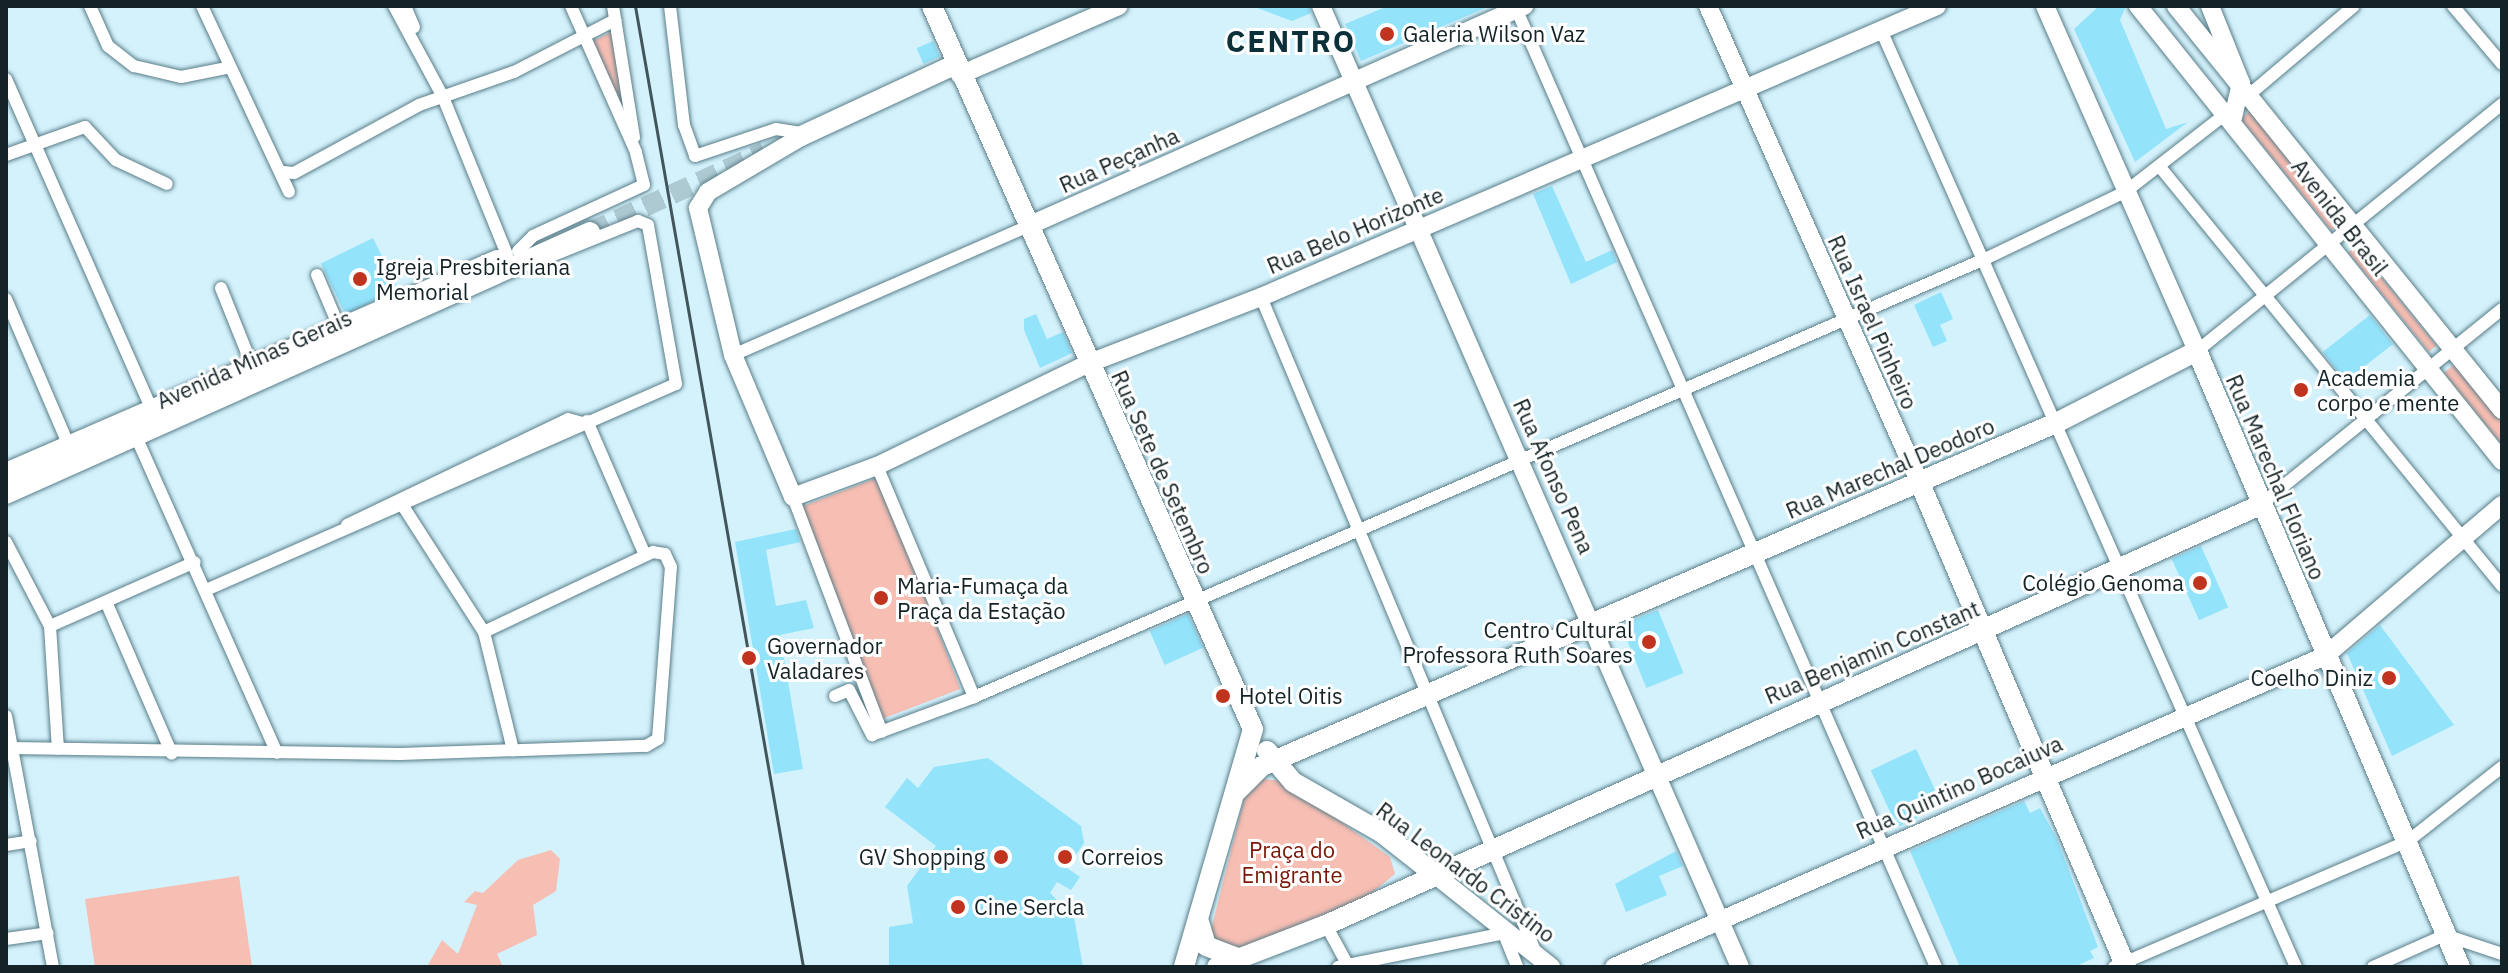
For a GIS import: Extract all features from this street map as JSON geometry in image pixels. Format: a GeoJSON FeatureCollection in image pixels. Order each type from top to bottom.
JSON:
{"type":"FeatureCollection","features":[{"type":"Feature","properties":{"kind":"main road","name":"Rua Sete de Setembro"},"geometry":{"type":"LineString","coordinates":[[932,6],[1087,364],[1253,729]]}},
{"type":"Feature","properties":{"kind":"main road"},"geometry":{"type":"LineString","coordinates":[[802,136],[958,69]]}},
{"type":"Feature","properties":{"kind":"main road","name":"Avenida Minas Gerais"},"geometry":{"type":"LineString","coordinates":[[6,494],[133,430],[588,227]]}},
{"type":"Feature","properties":{"kind":"main road","name":"Avenida Minas Gerais"},"geometry":{"type":"LineString","coordinates":[[6,473],[70,448],[133,430],[153,412],[253,368],[343,336]]}},
{"type":"Feature","properties":{"kind":"main road","name":"Rua Marechal Deodoro"},"geometry":{"type":"LineString","coordinates":[[1273,761],[1430,697],[1591,622],[2058,422],[2197,351]]}},
{"type":"Feature","properties":{"kind":"main road","name":"Rua Marechal Floriano"},"geometry":{"type":"LineString","coordinates":[[2197,351],[2260,505],[2460,967]]}},
{"type":"Feature","properties":{"kind":"main road","name":"Rua Israel Pinheiro"},"geometry":{"type":"LineString","coordinates":[[1919,481],[2121,965]]}},
{"type":"Feature","properties":{"kind":"main road","name":"Rua Benjamin Constant"},"geometry":{"type":"LineString","coordinates":[[1217,967],[1326,925],[1433,873],[1821,699],[2125,569],[2260,505]]}},
{"type":"Feature","properties":{"kind":"main road"},"geometry":{"type":"LineString","coordinates":[[1237,791],[1273,761],[1253,729]]}},
{"type":"Feature","properties":{"kind":"main road"},"geometry":{"type":"LineString","coordinates":[[1184,967],[1253,729]]}},
{"type":"Feature","properties":{"kind":"main road","name":"Rua Leonardo Cristino"},"geometry":{"type":"LineString","coordinates":[[1273,761],[1293,782],[1382,833],[1433,873]]}},
{"type":"Feature","properties":{"kind":"main road"},"geometry":{"type":"LineString","coordinates":[[1372,904],[1401,871],[1382,833]]}},
{"type":"Feature","properties":{"kind":"main road"},"geometry":{"type":"LineString","coordinates":[[1198,919],[1208,949],[1238,958]]}},
{"type":"Feature","properties":{"kind":"street"},"geometry":{"type":"LineString","coordinates":[[90,6],[108,46],[134,66],[171,76],[227,68]]}},
{"type":"Feature","properties":{"kind":"street"},"geometry":{"type":"LineString","coordinates":[[202,6],[227,68],[283,172],[289,192]]}},
{"type":"Feature","properties":{"kind":"street"},"geometry":{"type":"LineString","coordinates":[[394,6],[440,91]]}},
{"type":"Feature","properties":{"kind":"street"},"geometry":{"type":"LineString","coordinates":[[405,6],[515,257]]}},
{"type":"Feature","properties":{"kind":"street"},"geometry":{"type":"LineString","coordinates":[[571,6],[636,152]]}},
{"type":"Feature","properties":{"kind":"street"},"geometry":{"type":"LineString","coordinates":[[613,6],[636,152]]}},
{"type":"Feature","properties":{"kind":"street"},"geometry":{"type":"LineString","coordinates":[[670,6],[687,144],[704,157],[776,129],[802,136]]}},
{"type":"Feature","properties":{"kind":"street"},"geometry":{"type":"LineString","coordinates":[[958,69],[1091,6]]}},
{"type":"Feature","properties":{"kind":"street"},"geometry":{"type":"LineString","coordinates":[[958,69],[1119,6]]}},
{"type":"Feature","properties":{"kind":"street","name":"Rua Afonso Pena"},"geometry":{"type":"LineString","coordinates":[[1321,6],[1740,967]]}},
{"type":"Feature","properties":{"kind":"street","name":"Rua Israel Pinheiro"},"geometry":{"type":"LineString","coordinates":[[1708,6],[1742,90],[1919,481]]}},
{"type":"Feature","properties":{"kind":"street","name":"Rua Belo Horizonte"},"geometry":{"type":"LineString","coordinates":[[793,497],[877,466],[1087,364],[1261,297],[1937,6]]}},
{"type":"Feature","properties":{"kind":"street","name":"Rua Marechal Floriano"},"geometry":{"type":"LineString","coordinates":[[2045,6],[2197,351]]}},
{"type":"Feature","properties":{"kind":"street","name":"Avenida Brasil"},"geometry":{"type":"LineString","coordinates":[[2138,6],[2238,103],[2332,246],[2502,461]]}},
{"type":"Feature","properties":{"kind":"street"},"geometry":{"type":"LineString","coordinates":[[2176,6],[2238,103],[2352,229],[2502,410]]}},
{"type":"Feature","properties":{"kind":"street"},"geometry":{"type":"LineString","coordinates":[[2210,6],[2238,103]]}},
{"type":"Feature","properties":{"kind":"street"},"geometry":{"type":"LineString","coordinates":[[835,696],[849,690],[868,734],[882,732],[974,697],[1987,258],[2125,192],[2160,167],[2354,6]]}},
{"type":"Feature","properties":{"kind":"street"},"geometry":{"type":"LineString","coordinates":[[2453,6],[2502,64]]}},
{"type":"Feature","properties":{"kind":"street"},"geometry":{"type":"LineString","coordinates":[[1518,7],[1686,386],[1936,967]]}},
{"type":"Feature","properties":{"kind":"street","name":"Rua Peçanha"},"geometry":{"type":"LineString","coordinates":[[733,355],[1353,83],[1518,7]]}},
{"type":"Feature","properties":{"kind":"street"},"geometry":{"type":"LineString","coordinates":[[283,172],[294,173],[440,91],[585,40],[615,20]]}},
{"type":"Feature","properties":{"kind":"street"},"geometry":{"type":"LineString","coordinates":[[1881,30],[1987,258],[2190,714],[2296,967]]}},
{"type":"Feature","properties":{"kind":"street"},"geometry":{"type":"LineString","coordinates":[[6,79],[153,412]]}},
{"type":"Feature","properties":{"kind":"street","name":"Rua Marechal Deodoro"},"geometry":{"type":"LineString","coordinates":[[2197,351],[2332,246],[2502,104]]}},
{"type":"Feature","properties":{"kind":"street"},"geometry":{"type":"LineString","coordinates":[[6,155],[62,132],[85,127],[116,160],[167,184]]}},
{"type":"Feature","properties":{"kind":"street"},"geometry":{"type":"LineString","coordinates":[[802,136],[708,192],[698,208],[733,355],[793,497],[882,732]]}},
{"type":"Feature","properties":{"kind":"street","name":"Avenida Minas Gerais"},"geometry":{"type":"LineString","coordinates":[[515,257],[533,236],[636,194],[644,181],[636,152]]}},
{"type":"Feature","properties":{"kind":"street"},"geometry":{"type":"LineString","coordinates":[[2160,167],[2466,537],[2502,586]]}},
{"type":"Feature","properties":{"kind":"street","name":"Avenida Minas Gerais"},"geometry":{"type":"LineString","coordinates":[[515,257],[549,262],[643,222],[651,231],[676,384],[585,422]]}},
{"type":"Feature","properties":{"kind":"street"},"geometry":{"type":"LineString","coordinates":[[317,275],[343,336]]}},
{"type":"Feature","properties":{"kind":"street"},"geometry":{"type":"LineString","coordinates":[[221,288],[253,368]]}},
{"type":"Feature","properties":{"kind":"street"},"geometry":{"type":"LineString","coordinates":[[1261,297],[1355,533],[1496,846],[1544,961]]}},
{"type":"Feature","properties":{"kind":"street"},"geometry":{"type":"LineString","coordinates":[[6,299],[70,448]]}},
{"type":"Feature","properties":{"kind":"street","name":"Rua Benjamin Constant"},"geometry":{"type":"LineString","coordinates":[[2260,505],[2502,309]]}},
{"type":"Feature","properties":{"kind":"street"},"geometry":{"type":"LineString","coordinates":[[341,529],[361,513],[568,419],[585,422]]}},
{"type":"Feature","properties":{"kind":"street"},"geometry":{"type":"LineString","coordinates":[[206,590],[341,529],[575,433],[585,422]]}},
{"type":"Feature","properties":{"kind":"street"},"geometry":{"type":"LineString","coordinates":[[585,422],[645,555]]}},
{"type":"Feature","properties":{"kind":"street"},"geometry":{"type":"LineString","coordinates":[[133,430],[195,562],[277,753]]}},
{"type":"Feature","properties":{"kind":"street"},"geometry":{"type":"LineString","coordinates":[[877,466],[974,697]]}},
{"type":"Feature","properties":{"kind":"street","name":"Rua Quintino Bocaiuva"},"geometry":{"type":"LineString","coordinates":[[1614,967],[2042,776],[2325,656],[2502,505]]}},
{"type":"Feature","properties":{"kind":"street"},"geometry":{"type":"LineString","coordinates":[[403,506],[484,632],[513,750]]}},
{"type":"Feature","properties":{"kind":"street"},"geometry":{"type":"LineString","coordinates":[[6,542],[50,626],[58,749]]}},
{"type":"Feature","properties":{"kind":"street"},"geometry":{"type":"LineString","coordinates":[[12,748],[172,754],[513,750],[646,746],[660,732],[671,567],[662,552],[645,555],[484,632]]}},
{"type":"Feature","properties":{"kind":"street"},"geometry":{"type":"LineString","coordinates":[[50,626],[107,604],[195,562]]}},
{"type":"Feature","properties":{"kind":"street"},"geometry":{"type":"LineString","coordinates":[[107,604],[172,754]]}},
{"type":"Feature","properties":{"kind":"street"},"geometry":{"type":"LineString","coordinates":[[6,716],[53,967]]}},
{"type":"Feature","properties":{"kind":"street"},"geometry":{"type":"LineString","coordinates":[[2121,965],[2408,841],[2502,767]]}},
{"type":"Feature","properties":{"kind":"street"},"geometry":{"type":"LineString","coordinates":[[6,845],[31,841]]}},
{"type":"Feature","properties":{"kind":"street","name":"Rua Leonardo Cristino"},"geometry":{"type":"LineString","coordinates":[[1433,873],[1504,934],[1544,961]]}},
{"type":"Feature","properties":{"kind":"street"},"geometry":{"type":"LineString","coordinates":[[1326,925],[1342,965],[1504,934],[1518,925],[1521,911]]}},
{"type":"Feature","properties":{"kind":"street"},"geometry":{"type":"LineString","coordinates":[[6,939],[48,933]]}},
{"type":"Feature","properties":{"kind":"street"},"geometry":{"type":"LineString","coordinates":[[1504,934],[1517,967]]}},
{"type":"Feature","properties":{"kind":"street"},"geometry":{"type":"LineString","coordinates":[[2373,967],[2445,935],[2502,954]]}},
{"type":"Feature","properties":{"kind":"green space"},"geometry":{"type":"Polygon","coordinates":[[[615,30],[632,136],[589,43],[615,30]]]}},
{"type":"Feature","properties":{"kind":"green space"},"geometry":{"type":"Polygon","coordinates":[[[2250,111],[2341,223],[2331,230],[2241,119],[2250,111]]]}},
{"type":"Feature","properties":{"kind":"green space"},"geometry":{"type":"Polygon","coordinates":[[[2356,246],[2437,345],[2429,352],[2348,252],[2356,246]]]}},
{"type":"Feature","properties":{"kind":"green space"},"geometry":{"type":"Polygon","coordinates":[[[2456,363],[2502,418],[2502,445],[2444,373],[2456,363]]]}},
{"type":"Feature","properties":{"kind":"green space"},"geometry":{"type":"Polygon","coordinates":[[[879,477],[960,689],[882,719],[801,507],[879,477]]]}},
{"type":"Feature","properties":{"kind":"green space","name":"Praça do Emigrante"},"geometry":{"type":"Polygon","coordinates":[[[1263,779],[1284,781],[1390,857],[1395,874],[1368,896],[1243,951],[1218,948],[1211,930],[1246,791],[1263,779]]]}},
{"type":"Feature","properties":{"kind":"green space"},"geometry":{"type":"Polygon","coordinates":[[[551,850],[560,859],[556,891],[533,905],[537,935],[497,954],[503,967],[428,965],[442,940],[458,954],[477,905],[464,902],[475,891],[483,893],[518,860],[551,850]]]}},
{"type":"Feature","properties":{"kind":"green space"},"geometry":{"type":"Polygon","coordinates":[[[239,876],[252,967],[95,967],[85,899],[239,876]]]}},
{"type":"Feature","properties":{"kind":"building"},"geometry":{"type":"Polygon","coordinates":[[[1252,6],[1309,6],[1311,13],[1292,21],[1252,6]]]}},
{"type":"Feature","properties":{"kind":"building","name":"Galeria Wilson Vaz"},"geometry":{"type":"Polygon","coordinates":[[[1388,6],[1490,6],[1361,61],[1345,24],[1388,6]]]}},
{"type":"Feature","properties":{"kind":"building"},"geometry":{"type":"Polygon","coordinates":[[[2099,6],[2126,6],[2120,20],[2166,129],[2188,122],[2135,162],[2074,29],[2099,6]]]}},
{"type":"Feature","properties":{"kind":"building"},"geometry":{"type":"Polygon","coordinates":[[[933,41],[940,57],[923,64],[917,48],[933,41]]]}},
{"type":"Feature","properties":{"kind":"building"},"geometry":{"type":"Polygon","coordinates":[[[1552,186],[1586,262],[1612,250],[1617,262],[1571,284],[1533,194],[1552,186]]]}},
{"type":"Feature","properties":{"kind":"building","name":"Igreja Presbiteriana Memorial"},"geometry":{"type":"Polygon","coordinates":[[[373,238],[398,289],[346,315],[321,263],[373,238]]]}},
{"type":"Feature","properties":{"kind":"building"},"geometry":{"type":"Polygon","coordinates":[[[1941,292],[1953,319],[1940,325],[1947,341],[1933,347],[1914,305],[1941,292]]]}},
{"type":"Feature","properties":{"kind":"building"},"geometry":{"type":"Polygon","coordinates":[[[1036,314],[1047,339],[1063,332],[1072,353],[1040,368],[1024,330],[1024,319],[1036,314]]]}},
{"type":"Feature","properties":{"kind":"building"},"geometry":{"type":"Polygon","coordinates":[[[2370,315],[2393,344],[2345,381],[2323,352],[2370,315]]]}},
{"type":"Feature","properties":{"kind":"building"},"geometry":{"type":"Polygon","coordinates":[[[796,529],[800,542],[766,550],[776,606],[806,600],[814,628],[780,635],[803,769],[774,774],[735,542],[796,529]]]}},
{"type":"Feature","properties":{"kind":"building","name":"Colégio Genoma"},"geometry":{"type":"Polygon","coordinates":[[[2201,546],[2228,607],[2199,620],[2172,559],[2201,546]]]}},
{"type":"Feature","properties":{"kind":"building","name":"Centro Cultural Professora Ruth Soares"},"geometry":{"type":"Polygon","coordinates":[[[1658,610],[1683,673],[1646,688],[1621,625],[1658,610]]]}},
{"type":"Feature","properties":{"kind":"building"},"geometry":{"type":"Polygon","coordinates":[[[1188,614],[1203,648],[1165,665],[1150,631],[1188,614]]]}},
{"type":"Feature","properties":{"kind":"building","name":"Coelho Diniz"},"geometry":{"type":"Polygon","coordinates":[[[2380,625],[2454,725],[2392,756],[2347,653],[2380,625]]]}},
{"type":"Feature","properties":{"kind":"building"},"geometry":{"type":"Polygon","coordinates":[[[1916,749],[1943,806],[1897,827],[1871,770],[1916,749]]]}},
{"type":"Feature","properties":{"kind":"building","name":"GV Shopping"},"geometry":{"type":"Polygon","coordinates":[[[988,758],[1081,826],[1084,843],[1067,868],[1080,877],[1071,890],[1057,882],[1050,893],[1074,917],[1083,967],[889,967],[889,927],[913,923],[907,886],[936,846],[885,807],[907,778],[918,788],[934,767],[988,758]]]}},
{"type":"Feature","properties":{"kind":"building"},"geometry":{"type":"Polygon","coordinates":[[[2024,801],[2030,813],[2040,808],[2057,839],[2098,947],[2090,951],[2094,958],[2074,967],[1960,967],[1910,851],[2024,801]]]}},
{"type":"Feature","properties":{"kind":"building"},"geometry":{"type":"Polygon","coordinates":[[[1676,851],[1683,866],[1659,876],[1667,895],[1626,912],[1615,884],[1676,851]]]}},
{"type":"Feature","properties":{"kind":"tunnel"},"geometry":{"type":"LineString","coordinates":[[590,232],[764,152]]}},
{"type":"Feature","properties":{"kind":"railway"},"geometry":{"type":"LineString","coordinates":[[635,6],[803,967]]}},
{"type":"Feature","properties":{"kind":"place","name":"Galeria Wilson Vaz"},"geometry":{"type":"Point","coordinates":[1387,34]}},
{"type":"Feature","properties":{"kind":"place","name":"Igreja Presbiteriana Memorial"},"geometry":{"type":"Point","coordinates":[360,279]}},
{"type":"Feature","properties":{"kind":"place","name":"Academia corpo e mente"},"geometry":{"type":"Point","coordinates":[2301,390]}},
{"type":"Feature","properties":{"kind":"place","name":"Colégio Genoma"},"geometry":{"type":"Point","coordinates":[2200,583]}},
{"type":"Feature","properties":{"kind":"place","name":"Maria-Fumaça da Praça da Estação"},"geometry":{"type":"Point","coordinates":[881,598]}},
{"type":"Feature","properties":{"kind":"place","name":"Centro Cultural Professora Ruth Soares"},"geometry":{"type":"Point","coordinates":[1649,642]}},
{"type":"Feature","properties":{"kind":"place","name":"Governador Valadares"},"geometry":{"type":"Point","coordinates":[749,658]}},
{"type":"Feature","properties":{"kind":"place","name":"Coelho Diniz"},"geometry":{"type":"Point","coordinates":[2389,678]}},
{"type":"Feature","properties":{"kind":"place","name":"Hotel Oitis"},"geometry":{"type":"Point","coordinates":[1223,696]}},
{"type":"Feature","properties":{"kind":"place","name":"GV Shopping"},"geometry":{"type":"Point","coordinates":[1001,857]}},
{"type":"Feature","properties":{"kind":"place","name":"Correios"},"geometry":{"type":"Point","coordinates":[1065,857]}},
{"type":"Feature","properties":{"kind":"place","name":"Cine Sercla"},"geometry":{"type":"Point","coordinates":[958,907]}},
{"type":"Feature","properties":{"kind":"district","name":"CENTRO"},"geometry":{"type":"Point","coordinates":[1291,41]}}]}
